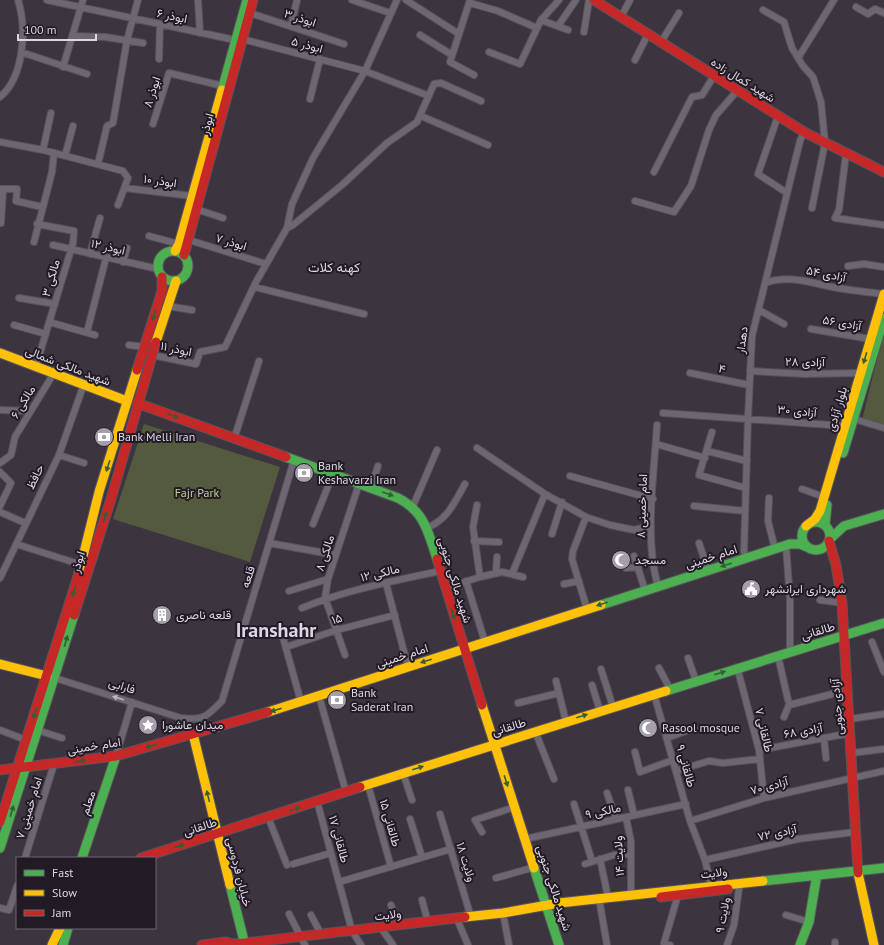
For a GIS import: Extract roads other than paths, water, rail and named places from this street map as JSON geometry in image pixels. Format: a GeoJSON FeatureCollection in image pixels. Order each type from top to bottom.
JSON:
{"type":"FeatureCollection","features":[{"type":"Feature","properties":{"kind":"main road","name":"ابوذر"},"geometry":{"type":"LineString","coordinates":[[184,255],[239,40],[247,0]]}},
{"type":"Feature","properties":{"kind":"main road","name":"ابوذر"},"geometry":{"type":"LineString","coordinates":[[177,248],[223,86],[250,13],[253,0]]}},
{"type":"Feature","properties":{"kind":"main road","name":"شهید کمال زاده"},"geometry":{"type":"LineString","coordinates":[[599,1],[621,17],[804,132],[884,172]]}},
{"type":"Feature","properties":{"kind":"main road"},"geometry":{"type":"LineString","coordinates":[[177,248],[184,255],[187,259],[188,268],[184,277],[176,281],[166,280],[160,273],[161,258],[177,248]]}},
{"type":"Feature","properties":{"kind":"main road","name":"ابوذر"},"geometry":{"type":"LineString","coordinates":[[0,822],[3,802],[21,768],[37,730],[82,565],[99,492],[162,291],[160,273]]}},
{"type":"Feature","properties":{"kind":"main road","name":"ابوذر"},"geometry":{"type":"LineString","coordinates":[[0,848],[21,768],[26,740],[51,677],[111,496],[137,403],[176,281]]}},
{"type":"Feature","properties":{"kind":"main road","name":"بلوار آزادی"},"geometry":{"type":"LineString","coordinates":[[788,545],[815,519],[820,511],[884,294]]}},
{"type":"Feature","properties":{"kind":"main road","name":"بلوار آزادی"},"geometry":{"type":"LineString","coordinates":[[826,527],[826,508],[884,318]]}},
{"type":"Feature","properties":{"kind":"main road","name":"شهید مالکی شمالی"},"geometry":{"type":"LineString","coordinates":[[0,353],[127,401]]}},
{"type":"Feature","properties":{"kind":"main road","name":"شهید مالکی جنوبی"},"geometry":{"type":"LineString","coordinates":[[137,403],[398,498],[413,506],[421,515],[427,528],[494,744],[559,945]]}},
{"type":"Feature","properties":{"kind":"main road"},"geometry":{"type":"LineString","coordinates":[[99,492],[111,496]]}},
{"type":"Feature","properties":{"kind":"main road"},"geometry":{"type":"LineString","coordinates":[[844,526],[824,548],[820,550],[811,550],[802,539],[804,528],[817,522],[826,527],[844,526],[884,514]]}},
{"type":"Feature","properties":{"kind":"main road"},"geometry":{"type":"LineString","coordinates":[[826,527],[830,540]]}},
{"type":"Feature","properties":{"kind":"main road","name":"آزادی جنوبی"},"geometry":{"type":"LineString","coordinates":[[830,540],[837,570],[842,603],[851,733],[858,874],[874,945]]}},
{"type":"Feature","properties":{"kind":"main road","name":"امام خمینی"},"geometry":{"type":"LineString","coordinates":[[0,770],[116,756],[232,724],[788,545],[800,544],[807,547]]}},
{"type":"Feature","properties":{"kind":"main road"},"geometry":{"type":"LineString","coordinates":[[820,550],[831,561],[837,570]]}},
{"type":"Feature","properties":{"kind":"main road","name":"طالقانی"},"geometry":{"type":"LineString","coordinates":[[145,857],[737,667],[778,656],[884,623]]}},
{"type":"Feature","properties":{"kind":"main road","name":"فارابی"},"geometry":{"type":"LineString","coordinates":[[0,664],[51,677]]}},
{"type":"Feature","properties":{"kind":"main road","name":"خیابان فردوسی"},"geometry":{"type":"LineString","coordinates":[[193,734],[245,944]]}},
{"type":"Feature","properties":{"kind":"main road","name":"معلم"},"geometry":{"type":"LineString","coordinates":[[82,857],[116,756]]}},
{"type":"Feature","properties":{"kind":"main road"},"geometry":{"type":"LineString","coordinates":[[86,848],[90,857]]}},
{"type":"Feature","properties":{"kind":"main road","name":"ولایت"},"geometry":{"type":"LineString","coordinates":[[546,906],[559,908],[816,880],[858,874],[884,868]]}},
{"type":"Feature","properties":{"kind":"main road","name":"ولایت"},"geometry":{"type":"LineString","coordinates":[[202,945],[226,942],[231,944],[245,944],[303,941],[321,934],[503,913],[546,906],[559,902],[711,885],[858,874],[884,874]]}},
{"type":"Feature","properties":{"kind":"main road"},"geometry":{"type":"LineString","coordinates":[[800,945],[809,922],[816,880]]}},
{"type":"Feature","properties":{"kind":"main road"},"geometry":{"type":"LineString","coordinates":[[52,945],[60,929]]}},
{"type":"Feature","properties":{"kind":"main road"},"geometry":{"type":"LineString","coordinates":[[63,945],[68,929]]}},
{"type":"Feature","properties":{"kind":"street"},"geometry":{"type":"LineString","coordinates":[[0,97],[11,84],[21,52],[24,28],[18,0]]}},
{"type":"Feature","properties":{"kind":"street","name":"ابوذر ۶"},"geometry":{"type":"LineString","coordinates":[[46,0],[239,40]]}},
{"type":"Feature","properties":{"kind":"street"},"geometry":{"type":"LineString","coordinates":[[63,67],[83,0]]}},
{"type":"Feature","properties":{"kind":"street"},"geometry":{"type":"LineString","coordinates":[[98,164],[107,126],[113,123],[127,40],[138,0]]}},
{"type":"Feature","properties":{"kind":"street"},"geometry":{"type":"LineString","coordinates":[[198,0],[200,33]]}},
{"type":"Feature","properties":{"kind":"street"},"geometry":{"type":"LineString","coordinates":[[291,26],[297,0]]}},
{"type":"Feature","properties":{"kind":"street"},"geometry":{"type":"LineString","coordinates":[[352,0],[390,13]]}},
{"type":"Feature","properties":{"kind":"street"},"geometry":{"type":"LineString","coordinates":[[364,314],[254,287],[287,228],[292,204],[313,158],[365,71],[390,13],[398,0]]}},
{"type":"Feature","properties":{"kind":"street"},"geometry":{"type":"LineString","coordinates":[[406,0],[459,34]]}},
{"type":"Feature","properties":{"kind":"street"},"geometry":{"type":"LineString","coordinates":[[489,52],[520,64],[541,20],[559,0]]}},
{"type":"Feature","properties":{"kind":"street"},"geometry":{"type":"LineString","coordinates":[[558,26],[576,0]]}},
{"type":"Feature","properties":{"kind":"street"},"geometry":{"type":"LineString","coordinates":[[584,32],[589,0]]}},
{"type":"Feature","properties":{"kind":"street"},"geometry":{"type":"LineString","coordinates":[[621,17],[630,0]]}},
{"type":"Feature","properties":{"kind":"street"},"geometry":{"type":"LineString","coordinates":[[798,58],[834,0]]}},
{"type":"Feature","properties":{"kind":"street"},"geometry":{"type":"LineString","coordinates":[[474,75],[450,62],[470,1],[498,10],[537,28]]}},
{"type":"Feature","properties":{"kind":"street"},"geometry":{"type":"LineString","coordinates":[[856,8],[868,14],[875,9],[884,13]]}},
{"type":"Feature","properties":{"kind":"street"},"geometry":{"type":"LineString","coordinates":[[763,10],[784,22],[792,48],[813,77],[820,102],[825,143],[812,208]]}},
{"type":"Feature","properties":{"kind":"street","name":"ابوذر ۳"},"geometry":{"type":"LineString","coordinates":[[250,13],[344,44]]}},
{"type":"Feature","properties":{"kind":"street"},"geometry":{"type":"LineString","coordinates":[[661,42],[679,13]]}},
{"type":"Feature","properties":{"kind":"street"},"geometry":{"type":"LineString","coordinates":[[541,20],[568,30]]}},
{"type":"Feature","properties":{"kind":"street"},"geometry":{"type":"LineString","coordinates":[[159,59],[160,24]]}},
{"type":"Feature","properties":{"kind":"street"},"geometry":{"type":"LineString","coordinates":[[635,60],[648,34]]}},
{"type":"Feature","properties":{"kind":"street"},"geometry":{"type":"LineString","coordinates":[[420,35],[452,55]]}},
{"type":"Feature","properties":{"kind":"street"},"geometry":{"type":"LineString","coordinates":[[72,36],[127,40],[143,43]]}},
{"type":"Feature","properties":{"kind":"street","name":"ابوذر ۵"},"geometry":{"type":"LineString","coordinates":[[239,40],[365,71],[428,96]]}},
{"type":"Feature","properties":{"kind":"street"},"geometry":{"type":"LineString","coordinates":[[21,52],[88,74]]}},
{"type":"Feature","properties":{"kind":"street"},"geometry":{"type":"LineString","coordinates":[[310,98],[320,59]]}},
{"type":"Feature","properties":{"kind":"street","name":"ابوذر ۸"},"geometry":{"type":"LineString","coordinates":[[153,124],[169,73],[223,86]]}},
{"type":"Feature","properties":{"kind":"street"},"geometry":{"type":"LineString","coordinates":[[654,172],[692,97],[702,95],[714,76]]}},
{"type":"Feature","properties":{"kind":"street"},"geometry":{"type":"LineString","coordinates":[[287,228],[293,225],[342,185],[387,143],[418,122],[434,84],[441,83],[481,101]]}},
{"type":"Feature","properties":{"kind":"street"},"geometry":{"type":"LineString","coordinates":[[636,201],[674,212],[691,186],[714,120],[737,91]]}},
{"type":"Feature","properties":{"kind":"street"},"geometry":{"type":"LineString","coordinates":[[43,150],[51,113]]}},
{"type":"Feature","properties":{"kind":"street"},"geometry":{"type":"LineString","coordinates":[[421,116],[488,145]]}},
{"type":"Feature","properties":{"kind":"street"},"geometry":{"type":"LineString","coordinates":[[778,116],[758,174],[787,193]]}},
{"type":"Feature","properties":{"kind":"street"},"geometry":{"type":"LineString","coordinates":[[65,156],[73,126]]}},
{"type":"Feature","properties":{"kind":"street","name":"دهدار"},"geometry":{"type":"LineString","coordinates":[[746,558],[746,461],[752,336],[800,141],[804,132]]}},
{"type":"Feature","properties":{"kind":"street"},"geometry":{"type":"LineString","coordinates":[[0,142],[43,150],[123,171],[128,178],[118,205]]}},
{"type":"Feature","properties":{"kind":"street"},"geometry":{"type":"LineString","coordinates":[[34,242],[37,224],[52,172],[54,153]]}},
{"type":"Feature","properties":{"kind":"street"},"geometry":{"type":"LineString","coordinates":[[846,154],[839,210],[835,218],[884,225]]}},
{"type":"Feature","properties":{"kind":"street","name":"ابوذر ۱۰"},"geometry":{"type":"LineString","coordinates":[[125,188],[192,196]]}},
{"type":"Feature","properties":{"kind":"street"},"geometry":{"type":"LineString","coordinates":[[1,223],[2,189],[18,189],[16,201],[42,207]]}},
{"type":"Feature","properties":{"kind":"street"},"geometry":{"type":"LineString","coordinates":[[196,210],[223,218]]}},
{"type":"Feature","properties":{"kind":"street"},"geometry":{"type":"LineString","coordinates":[[90,254],[100,218]]}},
{"type":"Feature","properties":{"kind":"street","name":"مالکی ۳"},"geometry":{"type":"LineString","coordinates":[[36,366],[71,250],[74,231],[37,224]]}},
{"type":"Feature","properties":{"kind":"street"},"geometry":{"type":"LineString","coordinates":[[149,236],[177,248]]}},
{"type":"Feature","properties":{"kind":"street","name":"ابوذر ۷"},"geometry":{"type":"LineString","coordinates":[[189,240],[266,264]]}},
{"type":"Feature","properties":{"kind":"street","name":"ابوذر ۱۲"},"geometry":{"type":"LineString","coordinates":[[53,245],[123,262],[160,273]]}},
{"type":"Feature","properties":{"kind":"street"},"geometry":{"type":"LineString","coordinates":[[123,262],[127,248]]}},
{"type":"Feature","properties":{"kind":"street"},"geometry":{"type":"LineString","coordinates":[[87,332],[106,258]]}},
{"type":"Feature","properties":{"kind":"street"},"geometry":{"type":"LineString","coordinates":[[848,266],[864,264],[884,267]]}},
{"type":"Feature","properties":{"kind":"street","name":"آزادی ۵۴"},"geometry":{"type":"LineString","coordinates":[[765,283],[775,279],[787,278],[839,288],[884,294]]}},
{"type":"Feature","properties":{"kind":"street","name":"ابوذر ۱۱"},"geometry":{"type":"LineString","coordinates":[[152,355],[196,364],[200,352],[225,347],[254,287]]}},
{"type":"Feature","properties":{"kind":"street"},"geometry":{"type":"LineString","coordinates":[[19,298],[55,304]]}},
{"type":"Feature","properties":{"kind":"street"},"geometry":{"type":"LineString","coordinates":[[167,306],[192,310]]}},
{"type":"Feature","properties":{"kind":"street"},"geometry":{"type":"LineString","coordinates":[[759,310],[784,324]]}},
{"type":"Feature","properties":{"kind":"street"},"geometry":{"type":"LineString","coordinates":[[49,322],[95,334]]}},
{"type":"Feature","properties":{"kind":"street"},"geometry":{"type":"LineString","coordinates":[[14,325],[46,334]]}},
{"type":"Feature","properties":{"kind":"street","name":"آزادی ۵۶"},"geometry":{"type":"LineString","coordinates":[[811,329],[870,339]]}},
{"type":"Feature","properties":{"kind":"street"},"geometry":{"type":"LineString","coordinates":[[129,345],[145,347]]}},
{"type":"Feature","properties":{"kind":"street"},"geometry":{"type":"LineString","coordinates":[[234,439],[259,361]]}},
{"type":"Feature","properties":{"kind":"street","name":"آزادی ۲۸"},"geometry":{"type":"LineString","coordinates":[[750,371],[805,374],[860,373]]}},
{"type":"Feature","properties":{"kind":"street","name":"مالکی ۶"},"geometry":{"type":"LineString","coordinates":[[0,463],[11,455],[15,437],[54,373]]}},
{"type":"Feature","properties":{"kind":"street","name":"۴"},"geometry":{"type":"LineString","coordinates":[[690,373],[749,385]]}},
{"type":"Feature","properties":{"kind":"street","name":"حافظ"},"geometry":{"type":"LineString","coordinates":[[1,574],[59,455],[84,384]]}},
{"type":"Feature","properties":{"kind":"street"},"geometry":{"type":"LineString","coordinates":[[0,410],[30,411]]}},
{"type":"Feature","properties":{"kind":"street","name":"آزادی ۳۰"},"geometry":{"type":"LineString","coordinates":[[662,413],[844,426]]}},
{"type":"Feature","properties":{"kind":"street"},"geometry":{"type":"LineString","coordinates":[[854,419],[884,428]]}},
{"type":"Feature","properties":{"kind":"street","name":"امام خمینی ۸"},"geometry":{"type":"LineString","coordinates":[[656,426],[651,526],[652,567],[658,586]]}},
{"type":"Feature","properties":{"kind":"street"},"geometry":{"type":"LineString","coordinates":[[712,432],[699,475],[746,488]]}},
{"type":"Feature","properties":{"kind":"street"},"geometry":{"type":"LineString","coordinates":[[656,444],[705,458]]}},
{"type":"Feature","properties":{"kind":"street"},"geometry":{"type":"LineString","coordinates":[[477,448],[545,494],[562,502],[586,517],[634,530],[651,526]]}},
{"type":"Feature","properties":{"kind":"street"},"geometry":{"type":"LineString","coordinates":[[413,506],[437,450]]}},
{"type":"Feature","properties":{"kind":"street"},"geometry":{"type":"LineString","coordinates":[[707,451],[746,461]]}},
{"type":"Feature","properties":{"kind":"street"},"geometry":{"type":"LineString","coordinates":[[59,455],[84,463]]}},
{"type":"Feature","properties":{"kind":"street","name":"قلعه"},"geometry":{"type":"LineString","coordinates":[[222,701],[294,460]]}},
{"type":"Feature","properties":{"kind":"street"},"geometry":{"type":"LineString","coordinates":[[371,488],[378,466]]}},
{"type":"Feature","properties":{"kind":"street"},"geometry":{"type":"LineString","coordinates":[[0,472],[11,484],[0,506]]}},
{"type":"Feature","properties":{"kind":"street"},"geometry":{"type":"LineString","coordinates":[[313,524],[333,474]]}},
{"type":"Feature","properties":{"kind":"street"},"geometry":{"type":"LineString","coordinates":[[570,476],[653,499]]}},
{"type":"Feature","properties":{"kind":"street","name":"مالکی ۸"},"geometry":{"type":"LineString","coordinates":[[345,655],[325,598],[328,579],[359,484]]}},
{"type":"Feature","properties":{"kind":"street"},"geometry":{"type":"LineString","coordinates":[[427,528],[439,523],[450,510],[465,484]]}},
{"type":"Feature","properties":{"kind":"street"},"geometry":{"type":"LineString","coordinates":[[802,489],[824,497]]}},
{"type":"Feature","properties":{"kind":"street"},"geometry":{"type":"LineString","coordinates":[[512,574],[545,494]]}},
{"type":"Feature","properties":{"kind":"street"},"geometry":{"type":"LineString","coordinates":[[769,498],[768,521],[775,550]]}},
{"type":"Feature","properties":{"kind":"street"},"geometry":{"type":"LineString","coordinates":[[552,534],[562,502]]}},
{"type":"Feature","properties":{"kind":"street"},"geometry":{"type":"LineString","coordinates":[[477,505],[473,527],[480,577]]}},
{"type":"Feature","properties":{"kind":"street"},"geometry":{"type":"LineString","coordinates":[[694,506],[745,511]]}},
{"type":"Feature","properties":{"kind":"street"},"geometry":{"type":"LineString","coordinates":[[0,512],[25,523]]}},
{"type":"Feature","properties":{"kind":"street"},"geometry":{"type":"LineString","coordinates":[[586,517],[573,551],[572,559],[587,609]]}},
{"type":"Feature","properties":{"kind":"street"},"geometry":{"type":"LineString","coordinates":[[474,541],[499,542]]}},
{"type":"Feature","properties":{"kind":"street"},"geometry":{"type":"LineString","coordinates":[[269,543],[336,555]]}},
{"type":"Feature","properties":{"kind":"street"},"geometry":{"type":"LineString","coordinates":[[699,543],[708,570]]}},
{"type":"Feature","properties":{"kind":"street"},"geometry":{"type":"LineString","coordinates":[[16,544],[82,565]]}},
{"type":"Feature","properties":{"kind":"street"},"geometry":{"type":"LineString","coordinates":[[788,545],[790,652]]}},
{"type":"Feature","properties":{"kind":"street"},"geometry":{"type":"LineString","coordinates":[[634,556],[645,590]]}},
{"type":"Feature","properties":{"kind":"street"},"geometry":{"type":"LineString","coordinates":[[496,573],[497,557]]}},
{"type":"Feature","properties":{"kind":"street"},"geometry":{"type":"LineString","coordinates":[[626,568],[638,567]]}},
{"type":"Feature","properties":{"kind":"street","name":"مالکی ۱۲"},"geometry":{"type":"LineString","coordinates":[[302,608],[325,598],[440,571]]}},
{"type":"Feature","properties":{"kind":"street"},"geometry":{"type":"LineString","coordinates":[[445,588],[502,572],[523,577]]}},
{"type":"Feature","properties":{"kind":"street"},"geometry":{"type":"LineString","coordinates":[[289,590],[328,579]]}},
{"type":"Feature","properties":{"kind":"street"},"geometry":{"type":"LineString","coordinates":[[564,584],[579,581]]}},
{"type":"Feature","properties":{"kind":"street"},"geometry":{"type":"LineString","coordinates":[[466,582],[485,642]]}},
{"type":"Feature","properties":{"kind":"street"},"geometry":{"type":"LineString","coordinates":[[386,583],[408,667]]}},
{"type":"Feature","properties":{"kind":"street"},"geometry":{"type":"LineString","coordinates":[[820,600],[842,603]]}},
{"type":"Feature","properties":{"kind":"street","name":"۱۵"},"geometry":{"type":"LineString","coordinates":[[286,647],[337,630],[395,615]]}},
{"type":"Feature","properties":{"kind":"street"},"geometry":{"type":"LineString","coordinates":[[282,634],[301,702]]}},
{"type":"Feature","properties":{"kind":"street"},"geometry":{"type":"LineString","coordinates":[[872,642],[884,672]]}},
{"type":"Feature","properties":{"kind":"street"},"geometry":{"type":"LineString","coordinates":[[778,656],[788,700]]}},
{"type":"Feature","properties":{"kind":"street"},"geometry":{"type":"LineString","coordinates":[[688,658],[696,681]]}},
{"type":"Feature","properties":{"kind":"street","name":"طالقانی ۷"},"geometry":{"type":"LineString","coordinates":[[737,667],[759,750],[764,798]]}},
{"type":"Feature","properties":{"kind":"street"},"geometry":{"type":"LineString","coordinates":[[659,668],[670,689]]}},
{"type":"Feature","properties":{"kind":"street"},"geometry":{"type":"LineString","coordinates":[[602,669],[613,707]]}},
{"type":"Feature","properties":{"kind":"street","name":"فارابی"},"geometry":{"type":"LineString","coordinates":[[51,677],[181,718],[194,720],[207,716],[222,701]]}},
{"type":"Feature","properties":{"kind":"street"},"geometry":{"type":"LineString","coordinates":[[556,681],[566,722]]}},
{"type":"Feature","properties":{"kind":"street"},"geometry":{"type":"LineString","coordinates":[[592,685],[600,711]]}},
{"type":"Feature","properties":{"kind":"street"},"geometry":{"type":"LineString","coordinates":[[784,718],[789,705],[848,690]]}},
{"type":"Feature","properties":{"kind":"street"},"geometry":{"type":"LineString","coordinates":[[518,703],[559,693]]}},
{"type":"Feature","properties":{"kind":"street","name":"طالقانی ۹"},"geometry":{"type":"LineString","coordinates":[[654,694],[690,821],[705,860],[711,885]]}},
{"type":"Feature","properties":{"kind":"street"},"geometry":{"type":"LineString","coordinates":[[319,696],[346,792]]}},
{"type":"Feature","properties":{"kind":"street"},"geometry":{"type":"LineString","coordinates":[[116,756],[132,702]]}},
{"type":"Feature","properties":{"kind":"street"},"geometry":{"type":"LineString","coordinates":[[850,719],[884,714]]}},
{"type":"Feature","properties":{"kind":"street"},"geometry":{"type":"LineString","coordinates":[[667,738],[694,728]]}},
{"type":"Feature","properties":{"kind":"street"},"geometry":{"type":"LineString","coordinates":[[0,730],[26,740]]}},
{"type":"Feature","properties":{"kind":"street"},"geometry":{"type":"LineString","coordinates":[[37,730],[62,738]]}},
{"type":"Feature","properties":{"kind":"street"},"geometry":{"type":"LineString","coordinates":[[535,731],[554,779]]}},
{"type":"Feature","properties":{"kind":"street","name":"آزادی ۶۸"},"geometry":{"type":"LineString","coordinates":[[759,750],[851,733]]}},
{"type":"Feature","properties":{"kind":"street"},"geometry":{"type":"LineString","coordinates":[[824,738],[826,758]]}},
{"type":"Feature","properties":{"kind":"street"},"geometry":{"type":"LineString","coordinates":[[852,753],[884,749]]}},
{"type":"Feature","properties":{"kind":"street"},"geometry":{"type":"LineString","coordinates":[[635,752],[640,772],[673,760]]}},
{"type":"Feature","properties":{"kind":"street"},"geometry":{"type":"LineString","coordinates":[[676,771],[709,761],[723,763],[760,759]]}},
{"type":"Feature","properties":{"kind":"street","name":"امام خمینی ۷"},"geometry":{"type":"LineString","coordinates":[[26,857],[54,764]]}},
{"type":"Feature","properties":{"kind":"street","name":"آزادی ۷۰"},"geometry":{"type":"LineString","coordinates":[[690,821],[764,798],[884,771]]}},
{"type":"Feature","properties":{"kind":"street"},"geometry":{"type":"LineString","coordinates":[[403,774],[412,800]]}},
{"type":"Feature","properties":{"kind":"street","name":"طالقانی ۱۵"},"geometry":{"type":"LineString","coordinates":[[368,785],[391,867]]}},
{"type":"Feature","properties":{"kind":"street"},"geometry":{"type":"LineString","coordinates":[[628,790],[634,815]]}},
{"type":"Feature","properties":{"kind":"street"},"geometry":{"type":"LineString","coordinates":[[607,793],[616,819]]}},
{"type":"Feature","properties":{"kind":"street","name":"طالقانی ۱۷"},"geometry":{"type":"LineString","coordinates":[[317,801],[352,931]]}},
{"type":"Feature","properties":{"kind":"street"},"geometry":{"type":"LineString","coordinates":[[574,804],[592,861]]}},
{"type":"Feature","properties":{"kind":"street","name":"مالکی ۹"},"geometry":{"type":"LineString","coordinates":[[525,839],[686,804]]}},
{"type":"Feature","properties":{"kind":"street"},"geometry":{"type":"LineString","coordinates":[[482,832],[476,820],[514,807]]}},
{"type":"Feature","properties":{"kind":"street","name":"ولایت ۱۸"},"geometry":{"type":"LineString","coordinates":[[440,814],[471,917]]}},
{"type":"Feature","properties":{"kind":"street"},"geometry":{"type":"LineString","coordinates":[[268,817],[290,864],[331,853]]}},
{"type":"Feature","properties":{"kind":"street","name":"ولایت ۱۴"},"geometry":{"type":"LineString","coordinates":[[626,817],[631,842],[631,894]]}},
{"type":"Feature","properties":{"kind":"street"},"geometry":{"type":"LineString","coordinates":[[410,819],[422,857]]}},
{"type":"Feature","properties":{"kind":"street","name":"آزادی ۷۲"},"geometry":{"type":"LineString","coordinates":[[705,860],[798,839],[855,832]]}},
{"type":"Feature","properties":{"kind":"street"},"geometry":{"type":"LineString","coordinates":[[339,882],[450,849]]}},
{"type":"Feature","properties":{"kind":"street"},"geometry":{"type":"LineString","coordinates":[[585,864],[614,855],[630,854]]}},
{"type":"Feature","properties":{"kind":"street"},"geometry":{"type":"LineString","coordinates":[[600,859],[608,896]]}},
{"type":"Feature","properties":{"kind":"street"},"geometry":{"type":"LineString","coordinates":[[496,878],[535,867]]}},
{"type":"Feature","properties":{"kind":"street","name":"ولایت ۹"},"geometry":{"type":"LineString","coordinates":[[727,945],[734,925],[739,888]]}},
{"type":"Feature","properties":{"kind":"street"},"geometry":{"type":"LineString","coordinates":[[0,908],[9,910],[16,889]]}},
{"type":"Feature","properties":{"kind":"street"},"geometry":{"type":"LineString","coordinates":[[670,945],[664,943],[678,895]]}},
{"type":"Feature","properties":{"kind":"street"},"geometry":{"type":"LineString","coordinates":[[422,900],[428,922]]}},
{"type":"Feature","properties":{"kind":"street"},"geometry":{"type":"LineString","coordinates":[[600,904],[607,945]]}},
{"type":"Feature","properties":{"kind":"street"},"geometry":{"type":"LineString","coordinates":[[391,905],[398,926]]}},
{"type":"Feature","properties":{"kind":"street"},"geometry":{"type":"LineString","coordinates":[[503,913],[509,945]]}},
{"type":"Feature","properties":{"kind":"street"},"geometry":{"type":"LineString","coordinates":[[289,914],[303,941]]}},
{"type":"Feature","properties":{"kind":"street"},"geometry":{"type":"LineString","coordinates":[[786,915],[809,922]]}},
{"type":"Feature","properties":{"kind":"street"},"geometry":{"type":"LineString","coordinates":[[311,916],[321,934]]}},
{"type":"Feature","properties":{"kind":"street"},"geometry":{"type":"LineString","coordinates":[[457,918],[468,945]]}},
{"type":"Feature","properties":{"kind":"street"},"geometry":{"type":"LineString","coordinates":[[381,928],[393,945]]}},
{"type":"Feature","properties":{"kind":"street"},"geometry":{"type":"LineString","coordinates":[[352,931],[362,945]]}},
{"type":"Feature","properties":{"kind":"place","name":"Bank Melli Iran"},"geometry":{"type":"Point","coordinates":[104,437]}},
{"type":"Feature","properties":{"kind":"place","name":"Bank Keshavarzi Iran"},"geometry":{"type":"Point","coordinates":[304,473]}},
{"type":"Feature","properties":{"kind":"place","name":"مسجد"},"geometry":{"type":"Point","coordinates":[621,560]}},
{"type":"Feature","properties":{"kind":"place","name":"شهرداری ایرانشهر"},"geometry":{"type":"Point","coordinates":[751,589]}},
{"type":"Feature","properties":{"kind":"place","name":"قلعه ناصری"},"geometry":{"type":"Point","coordinates":[162,615]}},
{"type":"Feature","properties":{"kind":"place","name":"Bank Saderat Iran"},"geometry":{"type":"Point","coordinates":[337,700]}},
{"type":"Feature","properties":{"kind":"place","name":"میدان عاشورا"},"geometry":{"type":"Point","coordinates":[148,725]}},
{"type":"Feature","properties":{"kind":"place","name":"Rasool mosque"},"geometry":{"type":"Point","coordinates":[648,728]}},
{"type":"Feature","properties":{"kind":"district","name":"کهنه کلات"},"geometry":{"type":"Point","coordinates":[334,267]}},
{"type":"Feature","properties":{"kind":"district","name":"Iranshahr"},"geometry":{"type":"Point","coordinates":[276,630]}},
{"type":"Feature","properties":{"kind":"park label","name":"Fajr Park"},"geometry":{"type":"Point","coordinates":[197,493]}}]}
